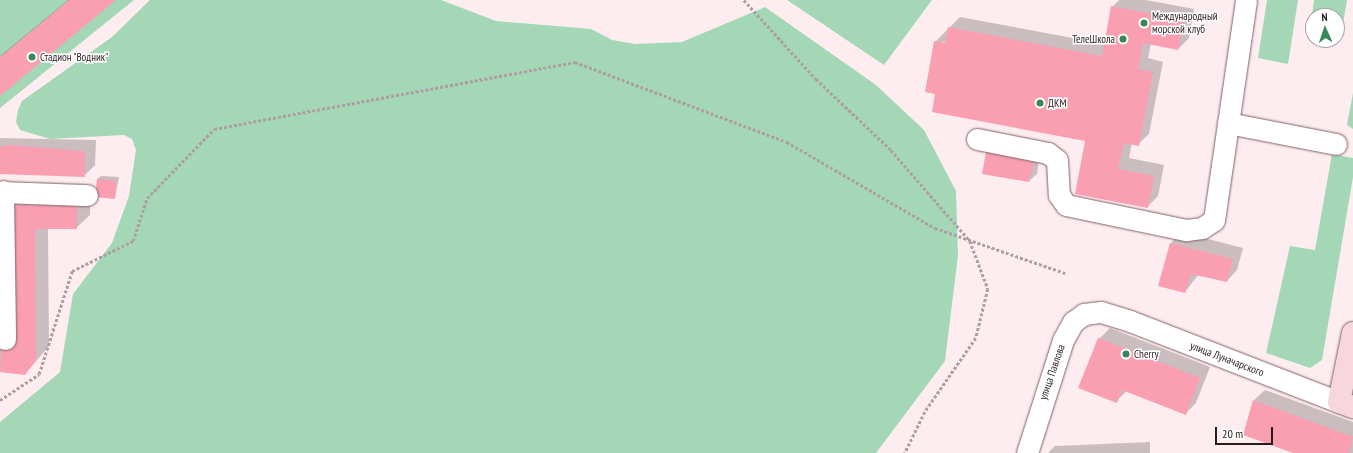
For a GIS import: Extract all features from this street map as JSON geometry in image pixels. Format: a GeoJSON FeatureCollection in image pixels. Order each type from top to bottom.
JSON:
{"type":"FeatureCollection","features":[{"type":"Feature","properties":{"kind":"main road"},"geometry":{"type":"LineString","coordinates":[[1346,404],[1353,333]]}},
{"type":"Feature","properties":{"kind":"street"},"geometry":{"type":"LineString","coordinates":[[977,139],[1048,153],[1057,160],[1059,195],[1066,205],[1186,230],[1202,228],[1214,220],[1246,0]]}},
{"type":"Feature","properties":{"kind":"street"},"geometry":{"type":"LineString","coordinates":[[1228,123],[1336,144]]}},
{"type":"Feature","properties":{"kind":"street"},"geometry":{"type":"LineString","coordinates":[[4,339],[1,192],[87,196]]}},
{"type":"Feature","properties":{"kind":"street","name":"улица Луначарского"},"geometry":{"type":"LineString","coordinates":[[1101,312],[1346,404]]}},
{"type":"Feature","properties":{"kind":"street","name":"улица Павлова"},"geometry":{"type":"LineString","coordinates":[[1027,453],[1063,340],[1074,322],[1084,314],[1101,312]]}},
{"type":"Feature","properties":{"kind":"path"},"geometry":{"type":"LineString","coordinates":[[744,0],[816,78],[891,150],[970,240],[988,290],[976,338],[925,412],[905,453]]}},
{"type":"Feature","properties":{"kind":"path"},"geometry":{"type":"LineString","coordinates":[[0,400],[39,374],[72,271],[133,241],[147,198],[214,129],[576,62],[787,142],[936,228],[1065,273]]}},
{"type":"Feature","properties":{"kind":"green space","name":"Стадион \"Водник\""},"geometry":{"type":"Polygon","coordinates":[[[0,0],[134,0],[0,108],[0,0]]]}},
{"type":"Feature","properties":{"kind":"green space"},"geometry":{"type":"Polygon","coordinates":[[[150,0],[441,0],[496,21],[591,29],[612,40],[635,44],[682,42],[765,7],[876,85],[924,130],[956,191],[958,255],[945,361],[876,453],[0,453],[0,422],[60,372],[73,294],[112,243],[129,196],[136,150],[132,139],[124,135],[50,139],[20,130],[16,122],[18,110],[22,101],[112,37],[150,0]]]}},
{"type":"Feature","properties":{"kind":"green space"},"geometry":{"type":"Polygon","coordinates":[[[787,0],[932,0],[884,65],[787,0]]]}},
{"type":"Feature","properties":{"kind":"green space"},"geometry":{"type":"Polygon","coordinates":[[[1267,0],[1298,0],[1288,64],[1258,58],[1267,0]]]}},
{"type":"Feature","properties":{"kind":"green space"},"geometry":{"type":"Polygon","coordinates":[[[1314,0],[1347,0],[1345,12],[1345,8],[1313,8],[1314,0]]]}},
{"type":"Feature","properties":{"kind":"green space"},"geometry":{"type":"Polygon","coordinates":[[[1353,93],[1353,129],[1347,125],[1353,93]]]}},
{"type":"Feature","properties":{"kind":"green space"},"geometry":{"type":"Polygon","coordinates":[[[1332,154],[1353,158],[1353,177],[1322,360],[1310,368],[1266,353],[1290,246],[1315,250],[1332,154]]]}},
{"type":"Feature","properties":{"kind":"building"},"geometry":{"type":"Polygon","coordinates":[[[69,0],[116,0],[0,96],[0,57],[69,0]]]}},
{"type":"Feature","properties":{"kind":"building","name":"ДКМ"},"geometry":{"type":"Polygon","coordinates":[[[1111,6],[1184,20],[1178,50],[1143,43],[1138,69],[1153,72],[1139,146],[1124,143],[1118,169],[1154,176],[1148,208],[1075,194],[1085,141],[932,112],[935,94],[925,92],[934,41],[945,43],[948,27],[1102,56],[1111,6]]]}},
{"type":"Feature","properties":{"kind":"building"},"geometry":{"type":"Polygon","coordinates":[[[8,145],[85,151],[85,177],[0,174],[0,147],[8,145]]]}},
{"type":"Feature","properties":{"kind":"building"},"geometry":{"type":"Polygon","coordinates":[[[986,152],[1034,160],[1029,182],[982,174],[986,152]]]}},
{"type":"Feature","properties":{"kind":"building"},"geometry":{"type":"Polygon","coordinates":[[[97,179],[116,181],[115,199],[95,197],[97,179]]]}},
{"type":"Feature","properties":{"kind":"building"},"geometry":{"type":"Polygon","coordinates":[[[10,205],[77,206],[77,229],[35,229],[36,360],[25,375],[0,372],[10,205]]]}},
{"type":"Feature","properties":{"kind":"building"},"geometry":{"type":"Polygon","coordinates":[[[1170,243],[1233,259],[1227,282],[1191,274],[1185,293],[1158,286],[1170,243]]]}},
{"type":"Feature","properties":{"kind":"building"},"geometry":{"type":"Polygon","coordinates":[[[1098,338],[1200,378],[1186,415],[1122,390],[1117,403],[1078,388],[1098,338]]]}},
{"type":"Feature","properties":{"kind":"building"},"geometry":{"type":"Polygon","coordinates":[[[1253,400],[1353,437],[1349,453],[1293,453],[1243,435],[1253,400]]]}},
{"type":"Feature","properties":{"kind":"place","name":"Международный морской клуб"},"geometry":{"type":"Point","coordinates":[1144,23]}},
{"type":"Feature","properties":{"kind":"place","name":"ТелеШкола"},"geometry":{"type":"Point","coordinates":[1123,39]}},
{"type":"Feature","properties":{"kind":"place","name":"Стадион \"Водник\""},"geometry":{"type":"Point","coordinates":[32,57]}},
{"type":"Feature","properties":{"kind":"place","name":"ДКМ"},"geometry":{"type":"Point","coordinates":[1040,103]}},
{"type":"Feature","properties":{"kind":"place","name":"Cherry"},"geometry":{"type":"Point","coordinates":[1126,354]}}]}
